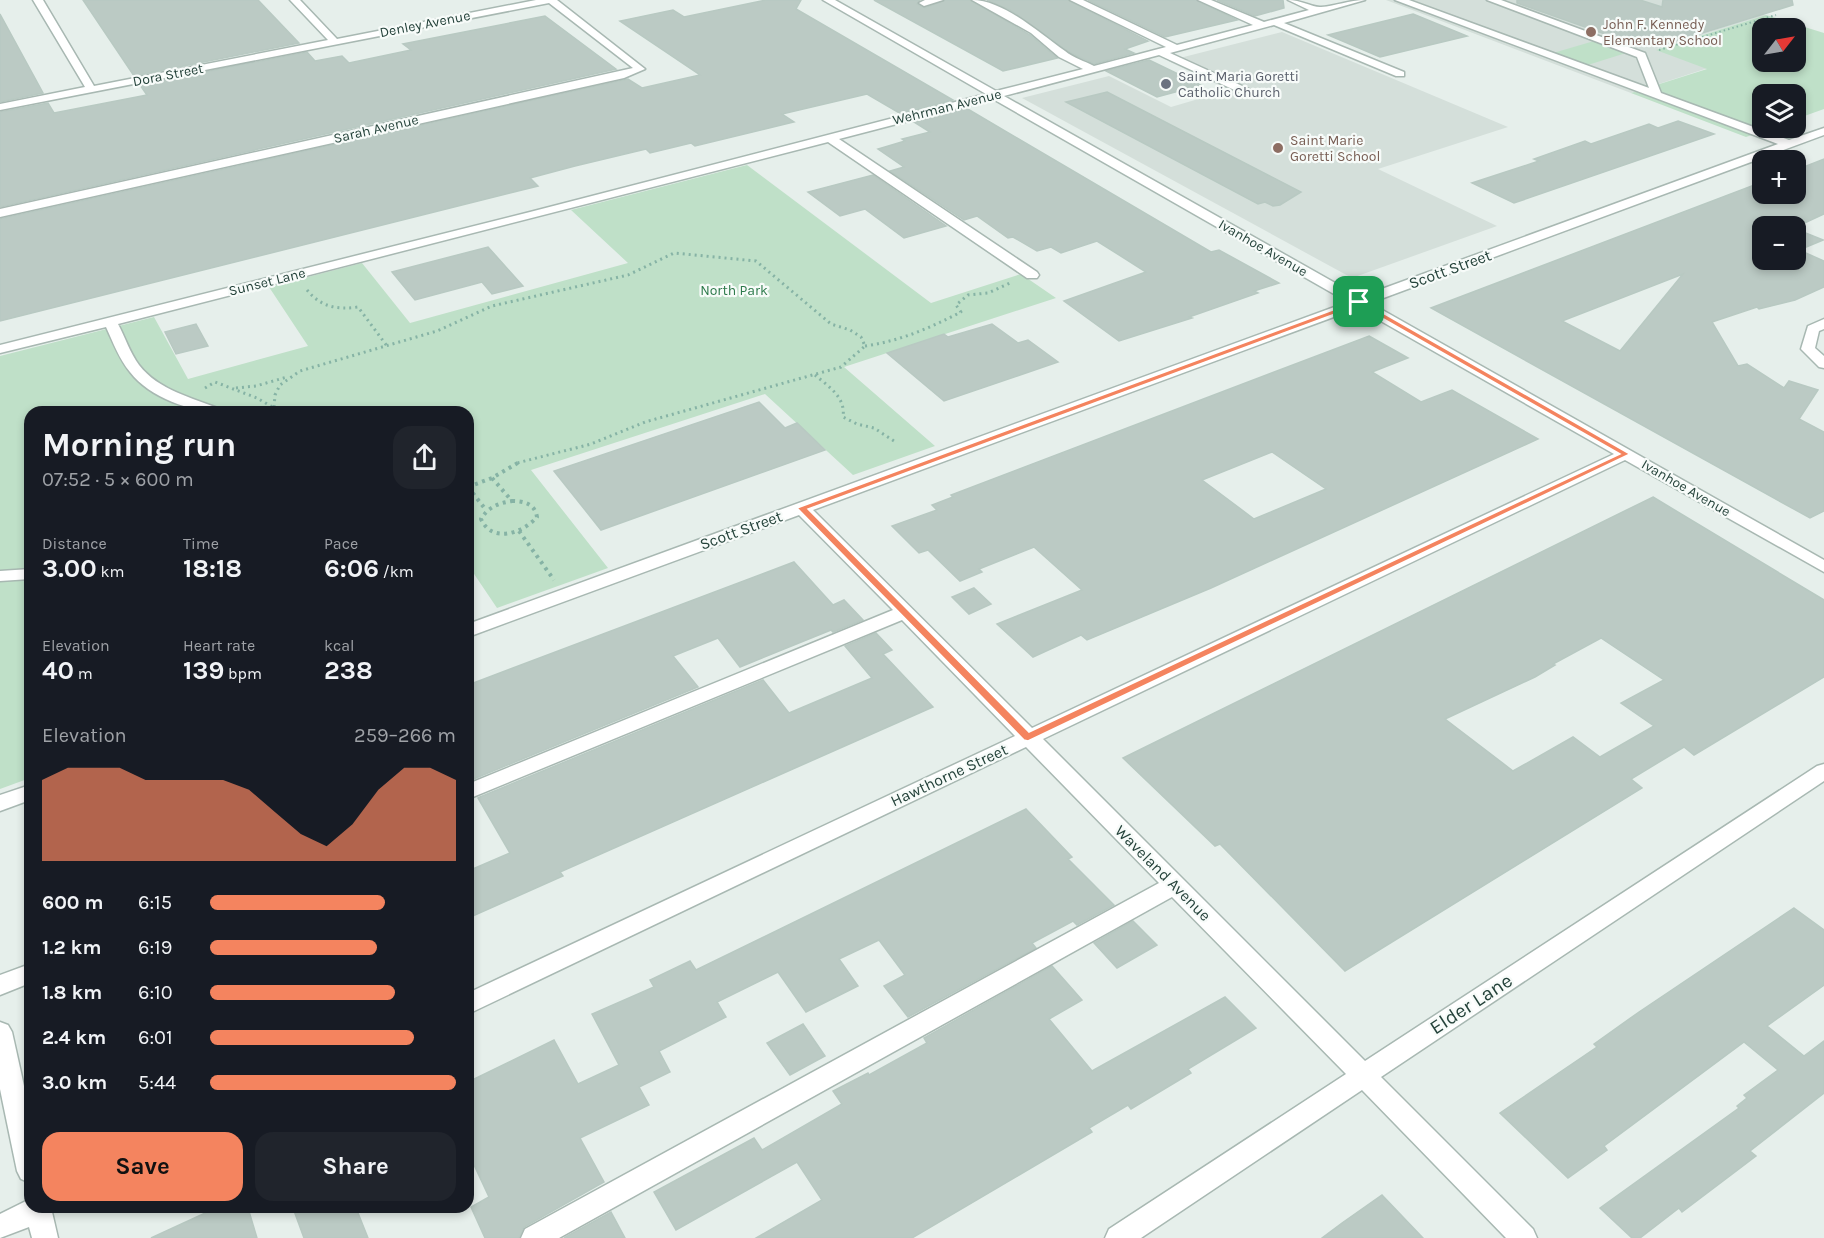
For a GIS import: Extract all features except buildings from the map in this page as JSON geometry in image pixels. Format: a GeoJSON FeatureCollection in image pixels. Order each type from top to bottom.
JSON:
{"type":"FeatureCollection","features":[{"type":"Feature","properties":{"kind":"street"},"geometry":{"type":"LineString","coordinates":[[38,0],[92,89]]}},
{"type":"Feature","properties":{"kind":"street"},"geometry":{"type":"LineString","coordinates":[[295,0],[335,42]]}},
{"type":"Feature","properties":{"kind":"street","name":"Denley Avenue"},"geometry":{"type":"LineString","coordinates":[[335,42],[551,0]]}},
{"type":"Feature","properties":{"kind":"street","name":"Sarah Avenue"},"geometry":{"type":"LineString","coordinates":[[0,213],[640,69],[551,0]]}},
{"type":"Feature","properties":{"kind":"street","name":"Ivanhoe Avenue"},"geometry":{"type":"LineString","coordinates":[[828,0],[1824,567]]}},
{"type":"Feature","properties":{"kind":"street"},"geometry":{"type":"LineString","coordinates":[[924,3],[938,0]]}},
{"type":"Feature","properties":{"kind":"street"},"geometry":{"type":"LineString","coordinates":[[977,0],[1034,31],[1063,55],[1092,69]]}},
{"type":"Feature","properties":{"kind":"street"},"geometry":{"type":"LineString","coordinates":[[1075,0],[1176,48]]}},
{"type":"Feature","properties":{"kind":"street"},"geometry":{"type":"LineString","coordinates":[[1203,0],[1400,74]]}},
{"type":"Feature","properties":{"kind":"street"},"geometry":{"type":"LineString","coordinates":[[1293,0],[1319,10]]}},
{"type":"Feature","properties":{"kind":"street","name":"Wehrman Avenue"},"geometry":{"type":"LineString","coordinates":[[534,215],[1360,0]]}},
{"type":"Feature","properties":{"kind":"street"},"geometry":{"type":"LineString","coordinates":[[1400,0],[1789,144]]}},
{"type":"Feature","properties":{"kind":"street"},"geometry":{"type":"LineString","coordinates":[[1492,0],[1641,56],[1657,96]]}},
{"type":"Feature","properties":{"kind":"street","name":"Dora Street"},"geometry":{"type":"LineString","coordinates":[[0,107],[335,42]]}},
{"type":"Feature","properties":{"kind":"street"},"geometry":{"type":"LineString","coordinates":[[1160,52],[1247,92]]}},
{"type":"Feature","properties":{"kind":"street","name":"Scott Street"},"geometry":{"type":"LineString","coordinates":[[474,629],[1824,131]]}},
{"type":"Feature","properties":{"kind":"street"},"geometry":{"type":"LineString","coordinates":[[828,137],[1032,275]]}},
{"type":"Feature","properties":{"kind":"street","name":"Sunset Lane"},"geometry":{"type":"LineString","coordinates":[[0,349],[534,215]]}},
{"type":"Feature","properties":{"kind":"street"},"geometry":{"type":"LineString","coordinates":[[110,321],[132,365],[140,375],[153,385],[200,406]]}},
{"type":"Feature","properties":{"kind":"street"},"geometry":{"type":"LineString","coordinates":[[1824,323],[1813,329],[1808,350],[1824,364]]}},
{"type":"Feature","properties":{"kind":"street","name":"Hawthorne Street"},"geometry":{"type":"LineString","coordinates":[[474,1001],[1626,454]]}},
{"type":"Feature","properties":{"kind":"street","name":"Waveland Avenue"},"geometry":{"type":"LineString","coordinates":[[802,508],[1365,1074],[1524,1238]]}},
{"type":"Feature","properties":{"kind":"street"},"geometry":{"type":"LineString","coordinates":[[0,576],[24,574]]}},
{"type":"Feature","properties":{"kind":"street"},"geometry":{"type":"LineString","coordinates":[[474,790],[904,612]]}},
{"type":"Feature","properties":{"kind":"street","name":"Elder Lane"},"geometry":{"type":"LineString","coordinates":[[1118,1238],[1824,771]]}},
{"type":"Feature","properties":{"kind":"street"},"geometry":{"type":"LineString","coordinates":[[0,803],[24,794]]}},
{"type":"Feature","properties":{"kind":"street"},"geometry":{"type":"LineString","coordinates":[[534,1238],[1175,885]]}},
{"type":"Feature","properties":{"kind":"street"},"geometry":{"type":"LineString","coordinates":[[0,986],[24,976]]}},
{"type":"Feature","properties":{"kind":"street"},"geometry":{"type":"LineString","coordinates":[[0,1032],[24,1143]]}},
{"type":"Feature","properties":{"kind":"street"},"geometry":{"type":"LineString","coordinates":[[0,1227],[29,1213]]}},
{"type":"Feature","properties":{"kind":"street"},"geometry":{"type":"LineString","coordinates":[[40,1213],[45,1238]]}},
{"type":"Feature","properties":{"kind":"path"},"geometry":{"type":"LineString","coordinates":[[1651,47],[1660,50],[1776,15]]}},
{"type":"Feature","properties":{"kind":"path"},"geometry":{"type":"LineString","coordinates":[[232,388],[256,386],[288,377],[307,369],[448,327],[492,306],[628,275],[674,253],[756,261],[831,324],[850,330],[861,337],[865,346]]}},
{"type":"Feature","properties":{"kind":"path"},"geometry":{"type":"LineString","coordinates":[[297,274],[312,297],[321,304],[342,309],[358,307],[387,346]]}},
{"type":"Feature","properties":{"kind":"path"},"geometry":{"type":"LineString","coordinates":[[474,485],[492,478],[519,462],[591,444],[645,422],[841,367],[865,346],[891,344],[915,336],[961,312],[956,305],[963,297],[975,293],[987,293],[1001,284],[1022,280],[1032,275]]}},
{"type":"Feature","properties":{"kind":"path"},"geometry":{"type":"LineString","coordinates":[[815,375],[842,400],[845,410],[843,417],[857,424],[874,428],[897,442]]}},
{"type":"Feature","properties":{"kind":"path"},"geometry":{"type":"LineString","coordinates":[[274,406],[274,393],[288,377]]}},
{"type":"Feature","properties":{"kind":"path"},"geometry":{"type":"LineString","coordinates":[[183,399],[215,382],[272,406]]}},
{"type":"Feature","properties":{"kind":"path"},"geometry":{"type":"LineString","coordinates":[[492,478],[512,501]]}},
{"type":"Feature","properties":{"kind":"path"},"geometry":{"type":"LineString","coordinates":[[474,495],[486,510]]}},
{"type":"Feature","properties":{"kind":"path"},"geometry":{"type":"LineString","coordinates":[[512,501],[527,503],[537,511],[533,523],[519,531],[501,534],[488,530],[482,525],[481,519],[486,510],[512,501]]}},
{"type":"Feature","properties":{"kind":"path"},"geometry":{"type":"LineString","coordinates":[[519,531],[565,595]]}},
{"type":"Feature","properties":{"kind":"shaded area","name":"John F. Kennedy Elementary School"},"geometry":{"type":"Polygon","coordinates":[[[1386,0],[1720,0],[1766,15],[1657,49],[1708,68],[1631,93],[1386,0]]]}},
{"type":"Feature","properties":{"kind":"shaded area","name":"Saint Marie Goretti School"},"geometry":{"type":"Polygon","coordinates":[[[1282,32],[1508,127],[1378,169],[1497,226],[1352,278],[1022,98],[1109,76],[1171,107],[1229,90],[1168,61],[1282,32]]]}},
{"type":"Feature","properties":{"kind":"green space"},"geometry":{"type":"Polygon","coordinates":[[[1766,15],[1776,18],[1757,18],[1766,15]]]}},
{"type":"Feature","properties":{"kind":"green space"},"geometry":{"type":"Polygon","coordinates":[[[1752,19],[1752,72],[1806,72],[1806,27],[1824,33],[1824,109],[1806,115],[1806,84],[1752,84],[1752,135],[1746,137],[1631,93],[1707,69],[1656,50],[1752,19]]]}},
{"type":"Feature","properties":{"kind":"green space"},"geometry":{"type":"Polygon","coordinates":[[[1594,41],[1626,53],[1575,69],[1543,56],[1594,41]]]}},
{"type":"Feature","properties":{"kind":"green space","name":"North Park"},"geometry":{"type":"Polygon","coordinates":[[[747,165],[931,303],[1021,274],[1056,298],[844,367],[935,446],[853,475],[765,394],[531,470],[608,568],[497,608],[474,574],[474,406],[24,406],[24,780],[0,789],[0,356],[154,317],[188,379],[308,346],[269,287],[362,263],[410,323],[628,263],[571,210],[747,165]]]}},
{"type":"Feature","properties":{"kind":"place","name":"John F. Kennedy Elementary School"},"geometry":{"type":"Point","coordinates":[1591,32]}},
{"type":"Feature","properties":{"kind":"place","name":"Saint Maria Goretti Catholic Church"},"geometry":{"type":"Point","coordinates":[1166,84]}},
{"type":"Feature","properties":{"kind":"place","name":"Saint Marie Goretti School"},"geometry":{"type":"Point","coordinates":[1278,148]}},
{"type":"Feature","properties":{"kind":"route"},"geometry":{"type":"LineString","coordinates":[[1359,302],[1626,454],[1028,737],[802,508],[1263,338],[1359,302]]}}]}
